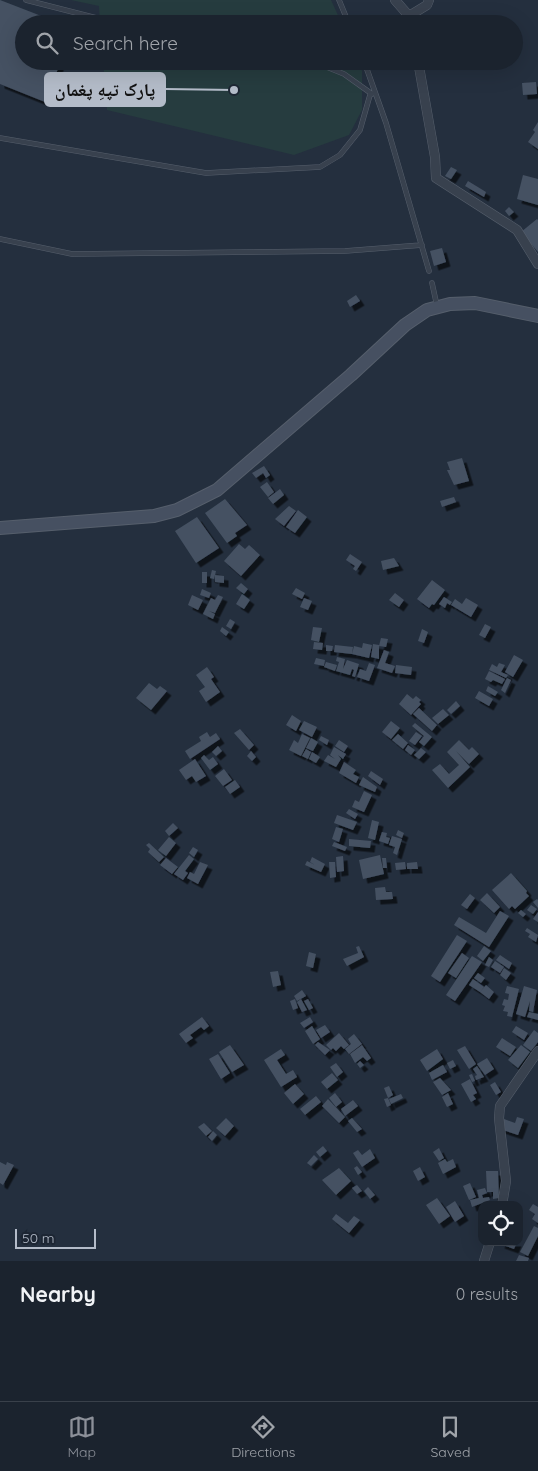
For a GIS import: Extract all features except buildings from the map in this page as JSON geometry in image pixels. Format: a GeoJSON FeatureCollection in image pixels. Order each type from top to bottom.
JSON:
{"type":"FeatureCollection","features":[{"type":"Feature","properties":{"kind":"main road"},"geometry":{"type":"LineString","coordinates":[[0,528],[154,516],[177,510],[199,501],[217,490],[279,438],[406,325],[427,310],[475,303],[538,316]]}},
{"type":"Feature","properties":{"kind":"street"},"geometry":{"type":"LineString","coordinates":[[395,0],[406,15]]}},
{"type":"Feature","properties":{"kind":"street"},"geometry":{"type":"LineString","coordinates":[[416,15],[427,5],[429,0]]}},
{"type":"Feature","properties":{"kind":"street"},"geometry":{"type":"LineString","coordinates":[[420,70],[435,157],[436,178],[517,230],[538,264]]}},
{"type":"Feature","properties":{"kind":"street"},"geometry":{"type":"LineString","coordinates":[[503,1201],[506,1181],[499,1118],[500,1106],[538,1051]]}},
{"type":"Feature","properties":{"kind":"street"},"geometry":{"type":"LineString","coordinates":[[484,1261],[489,1246]]}},
{"type":"Feature","properties":{"kind":"lane"},"geometry":{"type":"LineString","coordinates":[[26,0],[85,15]]}},
{"type":"Feature","properties":{"kind":"lane"},"geometry":{"type":"LineString","coordinates":[[339,0],[345,15]]}},
{"type":"Feature","properties":{"kind":"lane"},"geometry":{"type":"LineString","coordinates":[[334,70],[344,74],[370,95],[376,94]]}},
{"type":"Feature","properties":{"kind":"lane"},"geometry":{"type":"LineString","coordinates":[[367,70],[429,272]]}},
{"type":"Feature","properties":{"kind":"lane"},"geometry":{"type":"LineString","coordinates":[[0,138],[206,173],[320,167],[340,155],[360,130],[370,95]]}},
{"type":"Feature","properties":{"kind":"lane"},"geometry":{"type":"LineString","coordinates":[[0,239],[72,254],[345,251],[422,245]]}},
{"type":"Feature","properties":{"kind":"lane"},"geometry":{"type":"LineString","coordinates":[[432,282],[438,307]]}},
{"type":"Feature","properties":{"kind":"green space"},"geometry":{"type":"Polygon","coordinates":[[[71,0],[331,0],[338,15],[100,15],[99,6],[71,0]]]}},
{"type":"Feature","properties":{"kind":"green space"},"geometry":{"type":"Polygon","coordinates":[[[104,70],[362,71],[362,110],[349,135],[294,155],[107,110],[104,70]]]}},
{"type":"Feature","properties":{"kind":"place","name":"پارک تپهِ پغمان"},"geometry":{"type":"Point","coordinates":[234,90]}}]}
